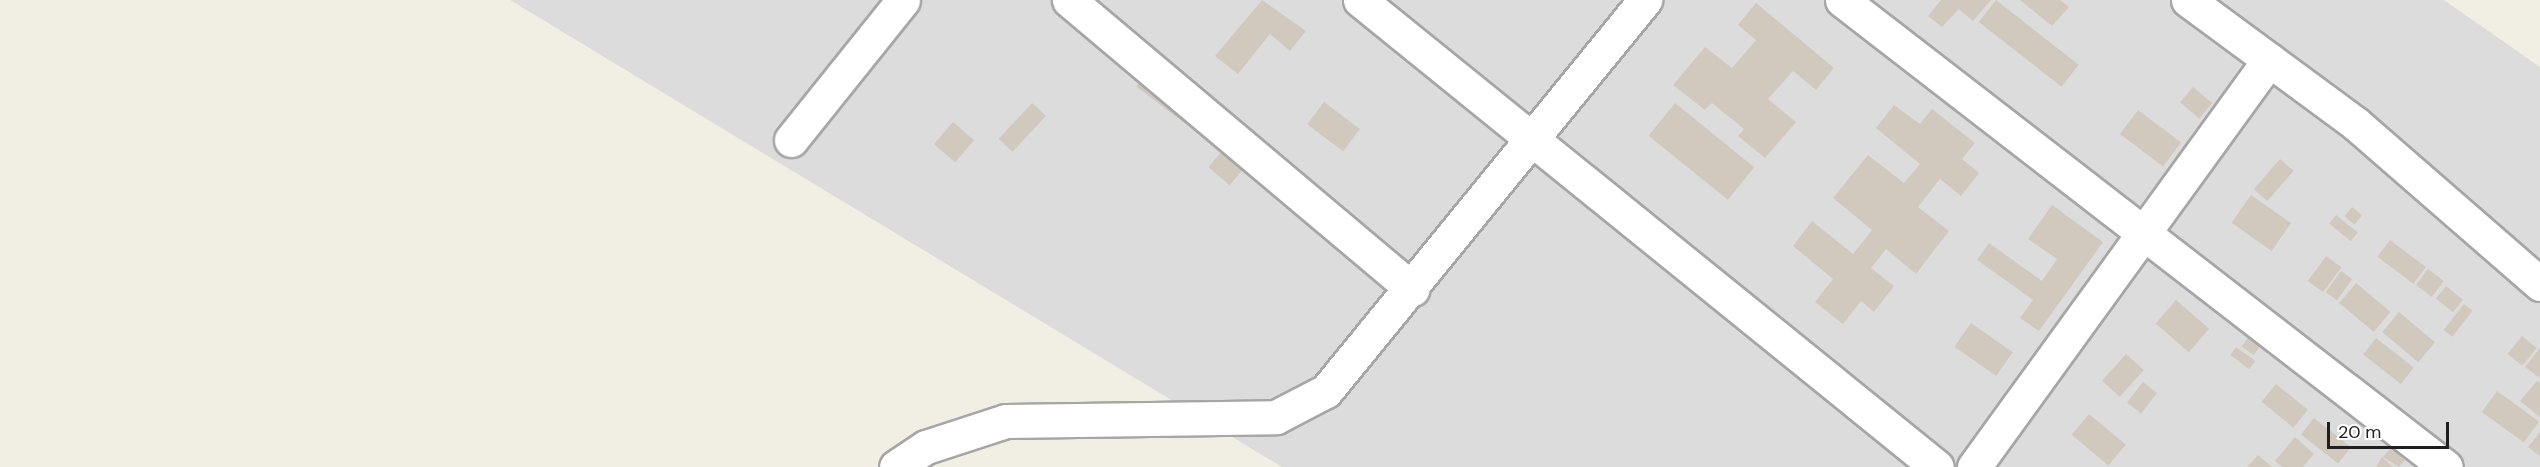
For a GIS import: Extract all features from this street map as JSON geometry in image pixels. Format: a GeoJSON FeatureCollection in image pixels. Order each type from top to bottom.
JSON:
{"type":"FeatureCollection","features":[{"type":"Feature","properties":{"kind":"street"},"geometry":{"type":"LineString","coordinates":[[791,140],[903,0]]}},
{"type":"Feature","properties":{"kind":"street"},"geometry":{"type":"LineString","coordinates":[[1069,0],[1412,289]]}},
{"type":"Feature","properties":{"kind":"street"},"geometry":{"type":"LineString","coordinates":[[1360,0],[1936,467]]}},
{"type":"Feature","properties":{"kind":"street"},"geometry":{"type":"LineString","coordinates":[[896,467],[926,447],[1006,421],[1276,417],[1326,391],[1412,289],[1530,138],[1646,0]]}},
{"type":"Feature","properties":{"kind":"street"},"geometry":{"type":"LineString","coordinates":[[1842,0],[2143,236],[2446,467]]}},
{"type":"Feature","properties":{"kind":"street"},"geometry":{"type":"LineString","coordinates":[[2188,0],[2356,124],[2540,284]]}},
{"type":"Feature","properties":{"kind":"street"},"geometry":{"type":"LineString","coordinates":[[1974,467],[2269,60]]}},
{"type":"Feature","properties":{"kind":"shaded area"},"geometry":{"type":"Polygon","coordinates":[[[510,0],[2444,0],[2540,67],[2540,467],[1282,467],[510,0]]]}},
{"type":"Feature","properties":{"kind":"building"},"geometry":{"type":"Polygon","coordinates":[[[1262,0],[1306,31],[1290,51],[1270,34],[1238,74],[1215,56],[1262,0]]]}},
{"type":"Feature","properties":{"kind":"building"},"geometry":{"type":"Polygon","coordinates":[[[1941,0],[1991,0],[1973,21],[1959,9],[1942,27],[1928,16],[1941,0]]]}},
{"type":"Feature","properties":{"kind":"building"},"geometry":{"type":"Polygon","coordinates":[[[1996,0],[2079,65],[2062,87],[1979,22],[1996,0]]]}},
{"type":"Feature","properties":{"kind":"building"},"geometry":{"type":"Polygon","coordinates":[[[2020,0],[2060,0],[2069,7],[2052,26],[2020,0]]]}},
{"type":"Feature","properties":{"kind":"building"},"geometry":{"type":"Polygon","coordinates":[[[1756,3],[1834,68],[1816,90],[1793,71],[1768,99],[1796,122],[1765,158],[1738,136],[1744,129],[1712,103],[1705,110],[1673,85],[1705,47],[1732,68],[1756,40],[1738,25],[1756,3]]]}},
{"type":"Feature","properties":{"kind":"building"},"geometry":{"type":"Polygon","coordinates":[[[1155,62],[1204,99],[1185,123],[1136,87],[1155,62]]]}},
{"type":"Feature","properties":{"kind":"building"},"geometry":{"type":"Polygon","coordinates":[[[2193,87],[2212,103],[2199,118],[2180,102],[2193,87]]]}},
{"type":"Feature","properties":{"kind":"building"},"geometry":{"type":"Polygon","coordinates":[[[1324,102],[1360,129],[1343,151],[1307,124],[1324,102]]]}},
{"type":"Feature","properties":{"kind":"building"},"geometry":{"type":"Polygon","coordinates":[[[1032,103],[1046,116],[1012,152],[999,139],[1032,103]]]}},
{"type":"Feature","properties":{"kind":"building"},"geometry":{"type":"Polygon","coordinates":[[[1675,103],[1754,167],[1728,200],[1649,136],[1675,103]]]}},
{"type":"Feature","properties":{"kind":"building"},"geometry":{"type":"Polygon","coordinates":[[[1894,105],[1920,124],[1932,109],[1975,143],[1962,159],[1979,173],[1961,196],[1940,179],[1918,207],[1949,231],[1916,274],[1886,249],[1871,268],[1894,286],[1874,312],[1861,301],[1843,324],[1815,302],[1833,279],[1793,246],[1812,221],[1853,254],[1872,230],[1833,198],[1868,155],[1904,183],[1920,164],[1876,128],[1894,105]]]}},
{"type":"Feature","properties":{"kind":"building"},"geometry":{"type":"Polygon","coordinates":[[[2138,110],[2181,142],[2163,166],[2120,134],[2138,110]]]}},
{"type":"Feature","properties":{"kind":"building"},"geometry":{"type":"Polygon","coordinates":[[[953,122],[974,140],[955,162],[934,144],[953,122]]]}},
{"type":"Feature","properties":{"kind":"building"},"geometry":{"type":"Polygon","coordinates":[[[1230,142],[1251,160],[1229,185],[1208,167],[1230,142]]]}},
{"type":"Feature","properties":{"kind":"building"},"geometry":{"type":"Polygon","coordinates":[[[2280,159],[2294,171],[2267,201],[2254,189],[2280,159]]]}},
{"type":"Feature","properties":{"kind":"building"},"geometry":{"type":"Polygon","coordinates":[[[2251,195],[2291,223],[2272,251],[2231,223],[2251,195]]]}},
{"type":"Feature","properties":{"kind":"building"},"geometry":{"type":"Polygon","coordinates":[[[2052,205],[2103,242],[2039,331],[2020,318],[2033,300],[1977,260],[1989,243],[2042,281],[2057,259],[2028,239],[2052,205]]]}},
{"type":"Feature","properties":{"kind":"building"},"geometry":{"type":"Polygon","coordinates":[[[2352,207],[2362,215],[2355,225],[2344,216],[2352,207]]]}},
{"type":"Feature","properties":{"kind":"building"},"geometry":{"type":"Polygon","coordinates":[[[2336,215],[2358,233],[2351,241],[2329,224],[2336,215]]]}},
{"type":"Feature","properties":{"kind":"building"},"geometry":{"type":"Polygon","coordinates":[[[2390,240],[2426,267],[2413,284],[2377,257],[2390,240]]]}},
{"type":"Feature","properties":{"kind":"building"},"geometry":{"type":"Polygon","coordinates":[[[2326,256],[2341,267],[2323,292],[2308,281],[2326,256]]]}},
{"type":"Feature","properties":{"kind":"building"},"geometry":{"type":"Polygon","coordinates":[[[2428,269],[2444,281],[2432,297],[2416,285],[2428,269]]]}},
{"type":"Feature","properties":{"kind":"building"},"geometry":{"type":"Polygon","coordinates":[[[2341,271],[2352,279],[2337,300],[2326,292],[2341,271]]]}},
{"type":"Feature","properties":{"kind":"building"},"geometry":{"type":"Polygon","coordinates":[[[2356,283],[2390,312],[2374,332],[2339,303],[2356,283]]]}},
{"type":"Feature","properties":{"kind":"building"},"geometry":{"type":"Polygon","coordinates":[[[2446,286],[2463,300],[2453,312],[2436,298],[2446,286]]]}},
{"type":"Feature","properties":{"kind":"building"},"geometry":{"type":"Polygon","coordinates":[[[2176,300],[2209,329],[2189,352],[2156,323],[2176,300]]]}},
{"type":"Feature","properties":{"kind":"building"},"geometry":{"type":"Polygon","coordinates":[[[2464,304],[2473,311],[2452,337],[2444,330],[2464,304]]]}},
{"type":"Feature","properties":{"kind":"building"},"geometry":{"type":"Polygon","coordinates":[[[2399,312],[2435,342],[2418,362],[2382,332],[2399,312]]]}},
{"type":"Feature","properties":{"kind":"building"},"geometry":{"type":"Polygon","coordinates":[[[1971,323],[2013,352],[1996,376],[1954,347],[1971,323]]]}},
{"type":"Feature","properties":{"kind":"building"},"geometry":{"type":"Polygon","coordinates":[[[2250,335],[2262,344],[2254,355],[2242,346],[2250,335]]]}},
{"type":"Feature","properties":{"kind":"building"},"geometry":{"type":"Polygon","coordinates":[[[2522,336],[2537,348],[2522,366],[2508,354],[2522,336]]]}},
{"type":"Feature","properties":{"kind":"building"},"geometry":{"type":"Polygon","coordinates":[[[2376,338],[2414,368],[2401,384],[2363,355],[2376,338]]]}},
{"type":"Feature","properties":{"kind":"building"},"geometry":{"type":"Polygon","coordinates":[[[2236,347],[2255,361],[2250,369],[2230,355],[2236,347]]]}},
{"type":"Feature","properties":{"kind":"building"},"geometry":{"type":"Polygon","coordinates":[[[2540,348],[2540,378],[2525,367],[2540,348]]]}},
{"type":"Feature","properties":{"kind":"building"},"geometry":{"type":"Polygon","coordinates":[[[2126,354],[2144,370],[2120,397],[2102,381],[2126,354]]]}},
{"type":"Feature","properties":{"kind":"building"},"geometry":{"type":"Polygon","coordinates":[[[2537,381],[2540,383],[2540,417],[2520,401],[2537,381]]]}},
{"type":"Feature","properties":{"kind":"building"},"geometry":{"type":"Polygon","coordinates":[[[2143,382],[2157,393],[2141,414],[2127,402],[2143,382]]]}},
{"type":"Feature","properties":{"kind":"building"},"geometry":{"type":"Polygon","coordinates":[[[2276,384],[2308,410],[2293,428],[2262,402],[2276,384]]]}},
{"type":"Feature","properties":{"kind":"building"},"geometry":{"type":"Polygon","coordinates":[[[2497,391],[2539,422],[2524,443],[2482,412],[2497,391]]]}},
{"type":"Feature","properties":{"kind":"building"},"geometry":{"type":"Polygon","coordinates":[[[2089,414],[2126,445],[2108,466],[2072,435],[2089,414]]]}},
{"type":"Feature","properties":{"kind":"building"},"geometry":{"type":"Polygon","coordinates":[[[2314,418],[2351,447],[2338,463],[2301,435],[2314,418]]]}},
{"type":"Feature","properties":{"kind":"building"},"geometry":{"type":"Polygon","coordinates":[[[2540,432],[2540,456],[2528,447],[2540,432]]]}},
{"type":"Feature","properties":{"kind":"building"},"geometry":{"type":"Polygon","coordinates":[[[2295,437],[2314,454],[2303,467],[2282,467],[2275,461],[2295,437]]]}},
{"type":"Feature","properties":{"kind":"building"},"geometry":{"type":"Polygon","coordinates":[[[2391,448],[2405,460],[2399,467],[2383,457],[2391,448]]]}},
{"type":"Feature","properties":{"kind":"building"},"geometry":{"type":"Polygon","coordinates":[[[2258,455],[2272,467],[2247,467],[2258,455]]]}},
{"type":"Feature","properties":{"kind":"building"},"geometry":{"type":"Polygon","coordinates":[[[2383,458],[2393,467],[2376,467],[2383,458]]]}}]}
